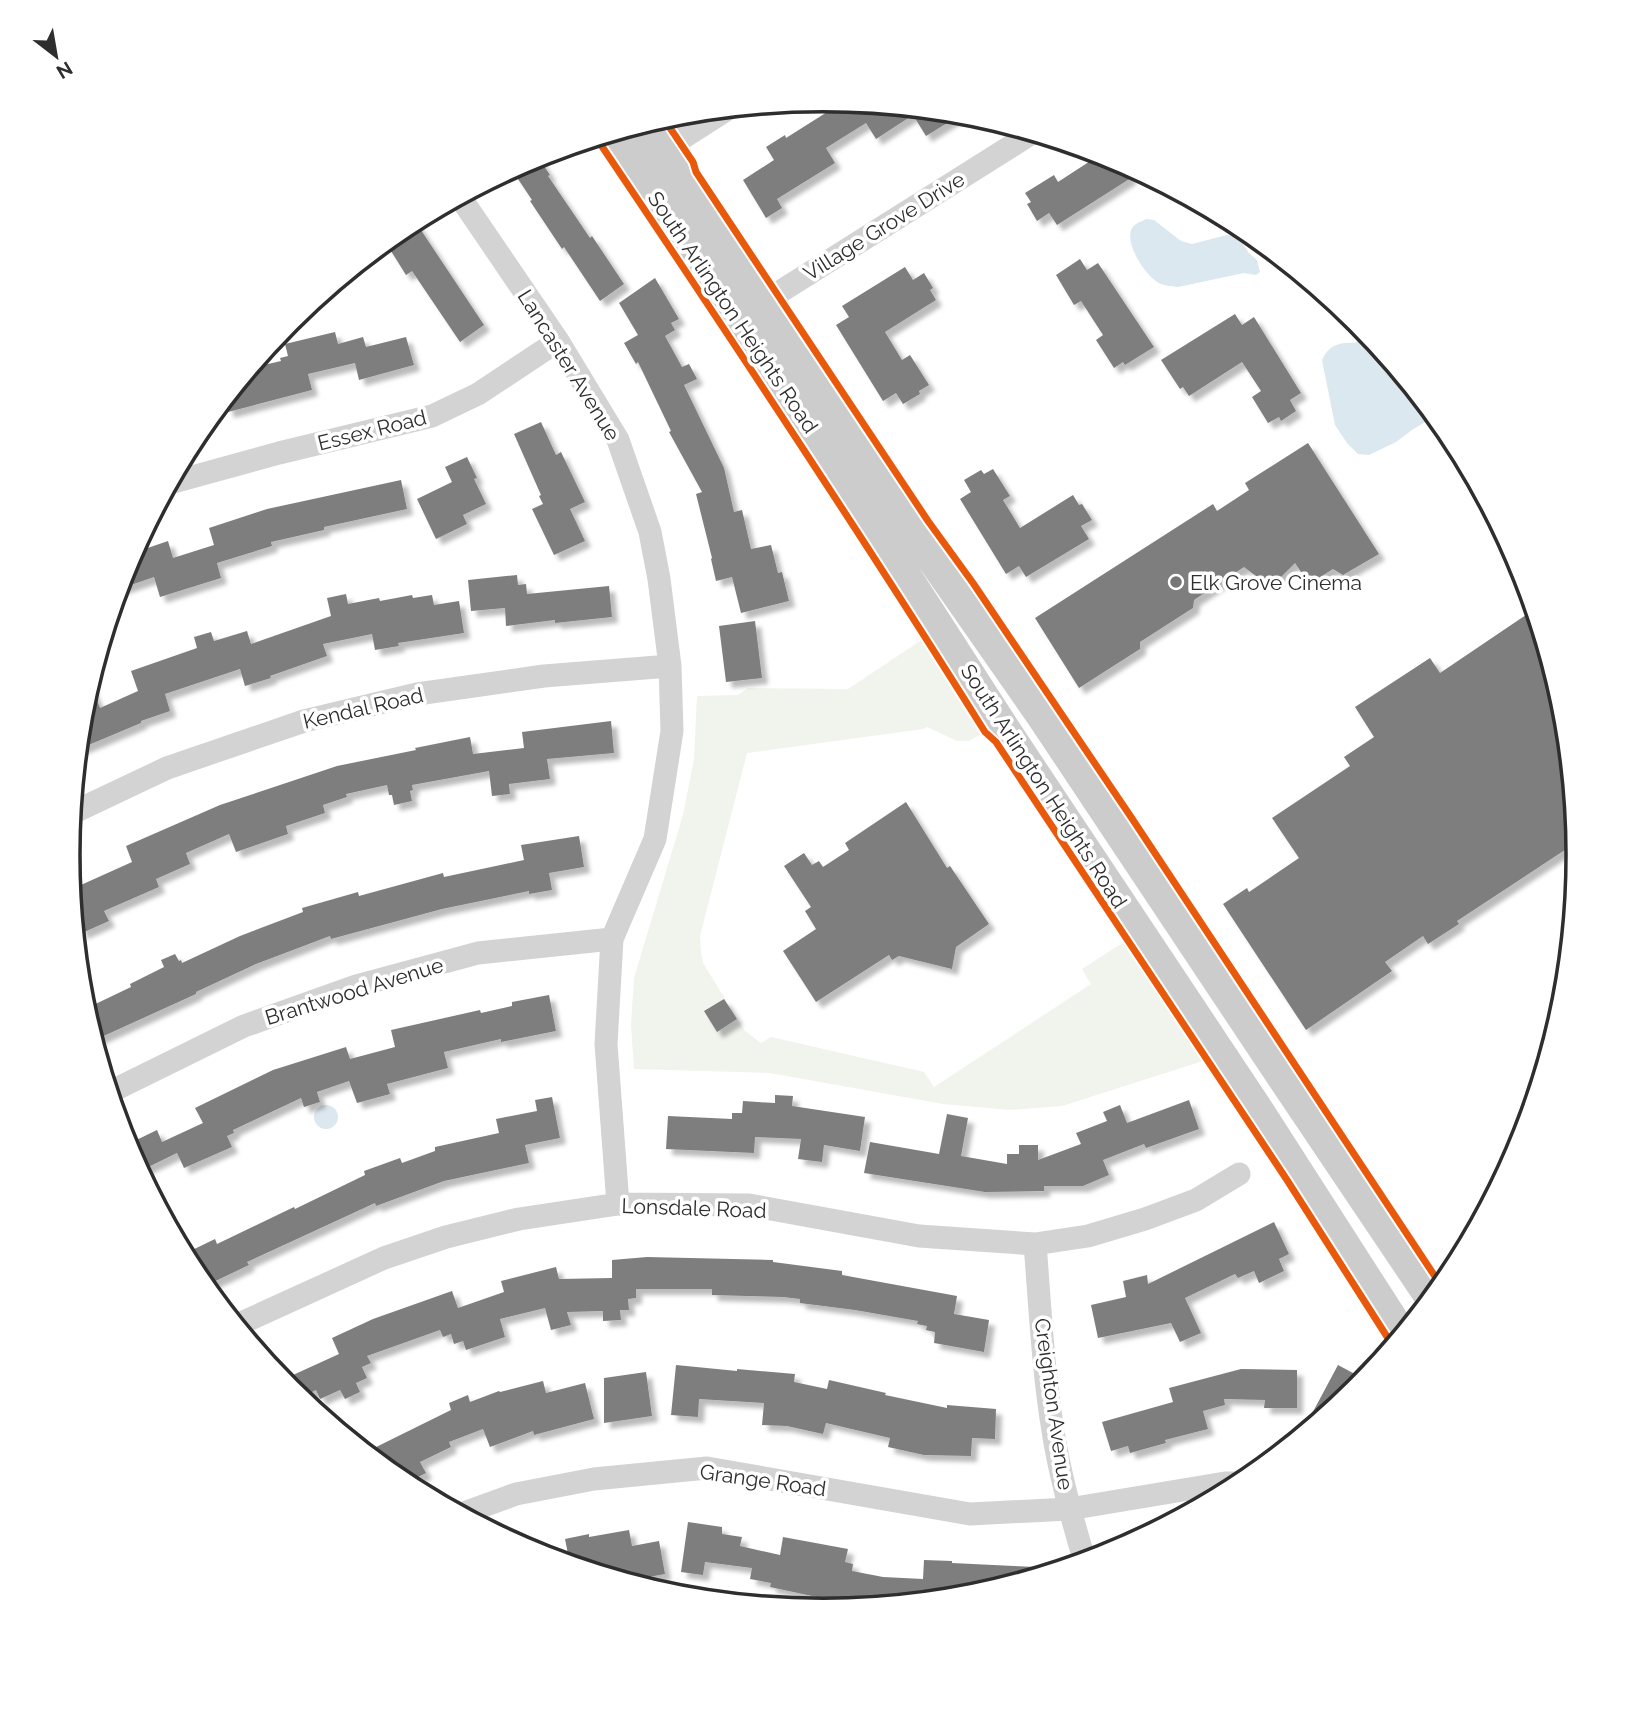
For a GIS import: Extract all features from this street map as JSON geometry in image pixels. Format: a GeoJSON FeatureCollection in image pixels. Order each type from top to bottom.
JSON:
{"type":"FeatureCollection","features":[{"type":"Feature","properties":{"kind":"main road","name":"South Arlington Heights Road"},"geometry":{"type":"LineString","coordinates":[[645,135],[649,159]]}},
{"type":"Feature","properties":{"kind":"main road","name":"South Arlington Heights Road"},"geometry":{"type":"LineString","coordinates":[[623,140],[649,159],[749,312],[900,512],[1049,725],[1426,1290]]}},
{"type":"Feature","properties":{"kind":"main road","name":"South Arlington Heights Road"},"geometry":{"type":"LineString","coordinates":[[749,312],[834,465],[1397,1327]]}},
{"type":"Feature","properties":{"kind":"street"},"geometry":{"type":"LineString","coordinates":[[649,159],[706,122]]}},
{"type":"Feature","properties":{"kind":"street","name":"Village Grove Drive"},"geometry":{"type":"LineString","coordinates":[[749,312],[1021,140]]}},
{"type":"Feature","properties":{"kind":"street","name":"Lancaster Avenue"},"geometry":{"type":"LineString","coordinates":[[465,205],[558,341],[618,440],[650,532],[659,579],[670,666],[672,731],[654,839],[612,939],[606,1044],[618,1204]]}},
{"type":"Feature","properties":{"kind":"street","name":"Essex Road"},"geometry":{"type":"LineString","coordinates":[[182,481],[279,453],[432,416],[478,394],[558,341]]}},
{"type":"Feature","properties":{"kind":"street","name":"Kendal Road"},"geometry":{"type":"LineString","coordinates":[[82,808],[167,768],[304,721],[417,694],[544,676],[670,666]]}},
{"type":"Feature","properties":{"kind":"street","name":"Brantwood Avenue"},"geometry":{"type":"LineString","coordinates":[[118,1088],[244,1026],[356,986],[478,953],[612,939]]}},
{"type":"Feature","properties":{"kind":"street","name":"Lonsdale Road"},"geometry":{"type":"LineString","coordinates":[[245,1321],[384,1258],[425,1244],[519,1219],[618,1204],[749,1205],[919,1236],[1035,1244],[1088,1236],[1145,1219],[1196,1200],[1240,1174]]}},
{"type":"Feature","properties":{"kind":"street","name":"Creighton Avenue"},"geometry":{"type":"LineString","coordinates":[[1035,1244],[1053,1432],[1069,1509],[1082,1552]]}},
{"type":"Feature","properties":{"kind":"street","name":"Grange Road"},"geometry":{"type":"LineString","coordinates":[[472,1510],[516,1494],[581,1482],[707,1468],[970,1514],[1069,1509],[1219,1484]]}},
{"type":"Feature","properties":{"kind":"shaded area"},"geometry":{"type":"Polygon","coordinates":[[[1146,219],[1154,220],[1181,241],[1192,244],[1227,235],[1233,236],[1257,260],[1260,272],[1256,275],[1244,273],[1178,287],[1159,283],[1141,265],[1133,249],[1130,234],[1136,224],[1146,219]]]}},
{"type":"Feature","properties":{"kind":"shaded area"},"geometry":{"type":"Polygon","coordinates":[[[1358,340],[1382,366],[1426,422],[1396,442],[1369,455],[1358,454],[1335,425],[1322,360],[1331,348],[1339,344],[1358,340]]]}},
{"type":"Feature","properties":{"kind":"shaded area"},"geometry":{"type":"Polygon","coordinates":[[[926,637],[985,732],[969,741],[957,741],[927,727],[747,753],[700,936],[703,963],[745,1031],[761,1043],[771,1037],[924,1072],[934,1087],[1091,984],[1082,969],[1119,945],[1129,942],[1206,1060],[1062,1106],[1011,1110],[943,1104],[770,1073],[634,1069],[631,1025],[634,978],[683,815],[694,759],[697,696],[738,695],[748,688],[848,689],[926,637]]]}},
{"type":"Feature","properties":{"kind":"shaded area"},"geometry":{"type":"Polygon","coordinates":[[[326,1105],[334,1109],[338,1117],[334,1125],[326,1129],[318,1125],[314,1117],[318,1109],[326,1105]]]}},
{"type":"Feature","properties":{"kind":"building"},"geometry":{"type":"Polygon","coordinates":[[[827,112],[909,118],[876,139],[866,123],[826,148],[835,163],[777,199],[782,208],[766,218],[743,180],[774,160],[766,147],[785,135],[786,138],[827,112]]]}},
{"type":"Feature","properties":{"kind":"building"},"geometry":{"type":"Polygon","coordinates":[[[915,118],[947,123],[926,136],[915,118]]]}},
{"type":"Feature","properties":{"kind":"building"},"geometry":{"type":"Polygon","coordinates":[[[1089,162],[1130,179],[1057,225],[1049,213],[1037,221],[1027,204],[1031,202],[1025,193],[1054,175],[1058,182],[1089,162]]]}},
{"type":"Feature","properties":{"kind":"building"},"geometry":{"type":"Polygon","coordinates":[[[545,167],[590,238],[592,236],[624,284],[600,301],[564,247],[562,249],[530,201],[532,200],[518,179],[545,167]]]}},
{"type":"Feature","properties":{"kind":"building"},"geometry":{"type":"Polygon","coordinates":[[[422,231],[484,325],[460,342],[412,271],[406,275],[391,252],[422,231]]]}},
{"type":"Feature","properties":{"kind":"building"},"geometry":{"type":"Polygon","coordinates":[[[1080,259],[1087,270],[1098,263],[1154,347],[1125,365],[1123,362],[1114,368],[1096,340],[1103,335],[1081,301],[1074,305],[1056,275],[1080,259]]]}},
{"type":"Feature","properties":{"kind":"building"},"geometry":{"type":"Polygon","coordinates":[[[905,267],[913,280],[924,273],[933,288],[930,290],[936,300],[885,332],[902,360],[910,355],[929,385],[903,404],[896,393],[883,401],[836,325],[849,317],[842,306],[905,267]]]}},
{"type":"Feature","properties":{"kind":"building"},"geometry":{"type":"Polygon","coordinates":[[[655,278],[679,319],[671,323],[675,330],[665,336],[682,367],[689,364],[697,379],[684,385],[724,468],[734,512],[742,510],[751,549],[771,545],[778,573],[782,572],[789,601],[741,613],[732,577],[716,581],[696,494],[702,492],[669,432],[671,431],[638,362],[636,364],[624,343],[638,335],[619,303],[655,278]]]}},
{"type":"Feature","properties":{"kind":"building"},"geometry":{"type":"Polygon","coordinates":[[[1235,314],[1242,325],[1254,317],[1301,393],[1290,400],[1296,411],[1281,421],[1279,417],[1268,423],[1252,397],[1261,391],[1242,362],[1189,396],[1183,387],[1180,389],[1161,360],[1235,314]]]}},
{"type":"Feature","properties":{"kind":"building"},"geometry":{"type":"Polygon","coordinates":[[[335,332],[338,344],[363,337],[366,347],[406,337],[414,365],[359,380],[355,363],[308,374],[312,390],[228,412],[266,364],[281,361],[280,358],[288,356],[285,344],[335,332]]]}},
{"type":"Feature","properties":{"kind":"building"},"geometry":{"type":"Polygon","coordinates":[[[541,422],[556,455],[561,452],[585,502],[570,509],[585,541],[554,555],[532,509],[543,504],[539,496],[541,495],[514,434],[541,422]]]}},
{"type":"Feature","properties":{"kind":"building"},"geometry":{"type":"Polygon","coordinates":[[[1308,443],[1379,554],[1343,575],[1333,569],[1309,584],[1295,563],[1275,581],[1260,579],[1244,567],[1194,600],[1193,608],[1140,642],[1140,649],[1079,688],[1035,618],[1213,504],[1217,511],[1249,490],[1245,483],[1308,443]]]}},
{"type":"Feature","properties":{"kind":"building"},"geometry":{"type":"Polygon","coordinates":[[[467,457],[486,504],[463,515],[467,524],[436,539],[417,499],[452,482],[445,467],[467,457]]]}},
{"type":"Feature","properties":{"kind":"building"},"geometry":{"type":"Polygon","coordinates":[[[993,469],[1010,496],[1003,500],[1020,528],[1073,495],[1092,520],[1081,526],[1089,539],[1026,577],[1019,566],[1006,574],[960,499],[971,492],[964,480],[981,470],[984,474],[993,469]]]}},
{"type":"Feature","properties":{"kind":"building"},"geometry":{"type":"Polygon","coordinates":[[[401,480],[407,509],[271,542],[272,546],[217,563],[221,578],[160,597],[154,577],[132,585],[147,548],[168,541],[173,558],[214,545],[209,528],[267,509],[401,480]]]}},
{"type":"Feature","properties":{"kind":"building"},"geometry":{"type":"Polygon","coordinates":[[[517,575],[518,585],[526,584],[527,594],[609,586],[612,617],[506,626],[505,608],[471,611],[468,580],[517,575]]]}},
{"type":"Feature","properties":{"kind":"building"},"geometry":{"type":"Polygon","coordinates":[[[346,594],[348,604],[412,595],[413,598],[432,595],[434,605],[459,601],[464,633],[398,643],[399,646],[375,650],[372,634],[323,644],[327,656],[270,676],[271,678],[245,686],[240,669],[165,694],[170,711],[89,745],[97,702],[100,708],[138,691],[131,671],[197,648],[194,637],[211,632],[214,641],[247,631],[251,644],[331,616],[327,598],[346,594]]]}},
{"type":"Feature","properties":{"kind":"building"},"geometry":{"type":"Polygon","coordinates":[[[1526,615],[1552,711],[1565,807],[1566,849],[1457,921],[1459,924],[1428,944],[1423,936],[1385,962],[1392,971],[1306,1030],[1223,904],[1247,888],[1249,892],[1299,858],[1272,818],[1350,766],[1344,757],[1374,737],[1355,707],[1430,658],[1440,673],[1526,615]]]}},
{"type":"Feature","properties":{"kind":"building"},"geometry":{"type":"Polygon","coordinates":[[[755,621],[762,678],[726,682],[719,626],[755,621]]]}},
{"type":"Feature","properties":{"kind":"building"},"geometry":{"type":"Polygon","coordinates":[[[611,721],[614,753],[547,759],[550,779],[509,784],[510,794],[492,796],[489,771],[412,785],[412,801],[394,805],[387,785],[346,794],[347,797],[323,805],[325,813],[286,826],[288,834],[236,852],[229,834],[186,853],[190,864],[156,879],[159,887],[104,911],[109,921],[85,932],[81,885],[132,862],[126,846],[220,805],[337,766],[470,737],[473,754],[524,748],[522,732],[611,721]]]}},
{"type":"Feature","properties":{"kind":"building"},"geometry":{"type":"Polygon","coordinates":[[[906,802],[947,868],[950,866],[989,924],[956,947],[952,969],[899,956],[892,960],[889,955],[816,1002],[783,951],[816,929],[805,911],[811,907],[784,866],[804,853],[812,865],[819,861],[823,867],[849,850],[845,843],[906,802]]]}},
{"type":"Feature","properties":{"kind":"building"},"geometry":{"type":"Polygon","coordinates":[[[579,836],[584,867],[549,873],[552,890],[529,894],[529,891],[442,909],[331,939],[330,936],[256,964],[103,1036],[96,1004],[164,967],[161,960],[175,954],[182,963],[240,936],[303,912],[302,908],[358,892],[359,896],[443,873],[444,877],[524,860],[521,845],[579,836]]]}},
{"type":"Feature","properties":{"kind":"building"},"geometry":{"type":"Polygon","coordinates":[[[549,995],[556,1031],[501,1042],[501,1039],[444,1052],[448,1068],[387,1084],[390,1094],[357,1103],[349,1081],[317,1092],[320,1102],[304,1107],[301,1098],[233,1130],[234,1133],[227,1136],[232,1147],[184,1168],[177,1153],[149,1167],[137,1140],[157,1130],[162,1142],[203,1123],[195,1108],[273,1070],[346,1047],[350,1059],[395,1047],[391,1030],[480,1010],[481,1013],[512,1006],[512,1002],[549,995]]]}},
{"type":"Feature","properties":{"kind":"building"},"geometry":{"type":"Polygon","coordinates":[[[724,999],[737,1019],[717,1032],[704,1011],[724,999]]]}},
{"type":"Feature","properties":{"kind":"building"},"geometry":{"type":"Polygon","coordinates":[[[775,1095],[793,1096],[792,1106],[865,1117],[860,1151],[824,1145],[822,1162],[798,1159],[801,1139],[755,1137],[754,1153],[666,1149],[668,1116],[732,1119],[732,1113],[742,1113],[743,1101],[775,1103],[775,1095]]]}},
{"type":"Feature","properties":{"kind":"building"},"geometry":{"type":"Polygon","coordinates":[[[552,1097],[560,1138],[525,1145],[529,1163],[444,1181],[376,1206],[375,1203],[247,1262],[249,1265],[215,1281],[194,1249],[215,1239],[217,1244],[294,1207],[295,1209],[365,1175],[364,1171],[400,1158],[402,1163],[435,1151],[435,1147],[499,1133],[496,1119],[537,1111],[535,1100],[552,1097]]]}},
{"type":"Feature","properties":{"kind":"building"},"geometry":{"type":"Polygon","coordinates":[[[1189,1100],[1199,1129],[1146,1148],[1144,1144],[1103,1160],[1109,1175],[1083,1186],[1044,1186],[1044,1191],[985,1192],[864,1173],[870,1142],[939,1154],[947,1114],[968,1118],[961,1156],[1007,1164],[1007,1154],[1019,1154],[1019,1145],[1038,1145],[1038,1160],[1081,1144],[1076,1133],[1107,1121],[1103,1112],[1120,1105],[1127,1123],[1189,1100]]]}},
{"type":"Feature","properties":{"kind":"building"},"geometry":{"type":"Polygon","coordinates":[[[1274,1222],[1289,1254],[1279,1259],[1284,1271],[1259,1283],[1254,1271],[1238,1278],[1235,1274],[1185,1298],[1201,1333],[1180,1342],[1171,1323],[1098,1338],[1091,1305],[1126,1297],[1123,1281],[1147,1275],[1148,1284],[1274,1222]]]}},
{"type":"Feature","properties":{"kind":"building"},"geometry":{"type":"Polygon","coordinates":[[[647,1257],[773,1260],[842,1271],[842,1275],[957,1296],[954,1314],[989,1320],[984,1352],[934,1343],[935,1332],[926,1330],[927,1326],[917,1324],[918,1321],[800,1303],[800,1299],[712,1295],[712,1289],[636,1289],[636,1298],[628,1299],[629,1310],[620,1310],[621,1320],[603,1321],[603,1311],[567,1312],[571,1325],[551,1330],[545,1308],[500,1319],[505,1337],[466,1350],[463,1341],[454,1344],[451,1334],[443,1337],[440,1330],[367,1356],[371,1363],[362,1367],[367,1378],[356,1383],[360,1392],[345,1399],[340,1390],[320,1399],[316,1390],[311,1393],[293,1375],[339,1354],[332,1338],[373,1319],[452,1291],[458,1308],[504,1292],[501,1281],[556,1267],[559,1279],[612,1278],[612,1260],[647,1257]]]}},
{"type":"Feature","properties":{"kind":"building"},"geometry":{"type":"Polygon","coordinates":[[[676,1365],[795,1374],[794,1382],[827,1389],[829,1380],[947,1408],[947,1405],[996,1409],[995,1439],[972,1438],[971,1456],[924,1455],[888,1447],[890,1438],[826,1423],[823,1434],[787,1426],[762,1425],[764,1403],[699,1399],[698,1417],[671,1415],[676,1365]]]}},
{"type":"Feature","properties":{"kind":"building"},"geometry":{"type":"Polygon","coordinates":[[[1338,1365],[1355,1374],[1349,1381],[1311,1416],[1338,1365]]]}},
{"type":"Feature","properties":{"kind":"building"},"geometry":{"type":"Polygon","coordinates":[[[1241,1369],[1297,1370],[1297,1408],[1264,1408],[1265,1400],[1224,1399],[1225,1405],[1203,1411],[1208,1429],[1165,1440],[1166,1443],[1130,1453],[1128,1446],[1111,1451],[1102,1422],[1173,1402],[1169,1388],[1241,1369]]]}},
{"type":"Feature","properties":{"kind":"building"},"geometry":{"type":"Polygon","coordinates":[[[646,1372],[652,1416],[604,1423],[604,1378],[646,1372]]]}},
{"type":"Feature","properties":{"kind":"building"},"geometry":{"type":"Polygon","coordinates":[[[543,1381],[546,1393],[585,1383],[594,1419],[534,1435],[533,1431],[490,1447],[483,1429],[449,1442],[451,1447],[420,1462],[426,1473],[418,1477],[375,1448],[451,1410],[449,1403],[468,1395],[470,1402],[543,1381]]]}},
{"type":"Feature","properties":{"kind":"building"},"geometry":{"type":"Polygon","coordinates":[[[688,1522],[722,1527],[722,1534],[742,1537],[740,1546],[780,1555],[783,1537],[848,1549],[845,1562],[853,1564],[852,1571],[883,1577],[923,1579],[924,1560],[1036,1567],[968,1584],[920,1592],[824,1598],[770,1587],[771,1583],[750,1579],[752,1568],[705,1562],[703,1575],[681,1572],[688,1522]]]}},
{"type":"Feature","properties":{"kind":"building"},"geometry":{"type":"Polygon","coordinates":[[[629,1530],[632,1546],[659,1541],[665,1574],[648,1577],[568,1553],[565,1539],[589,1534],[589,1537],[629,1530]]]}},
{"type":"Feature","properties":{"kind":"cycle path"},"geometry":{"type":"LineString","coordinates":[[671,129],[693,162],[696,172],[928,521],[1131,817],[1435,1276]]}},
{"type":"Feature","properties":{"kind":"cycle path"},"geometry":{"type":"LineString","coordinates":[[602,147],[794,434],[985,732],[996,742],[1287,1180],[1388,1338]]}},
{"type":"Feature","properties":{"kind":"place","name":"Elk Grove Cinema"},"geometry":{"type":"Point","coordinates":[1176,582]}}]}
